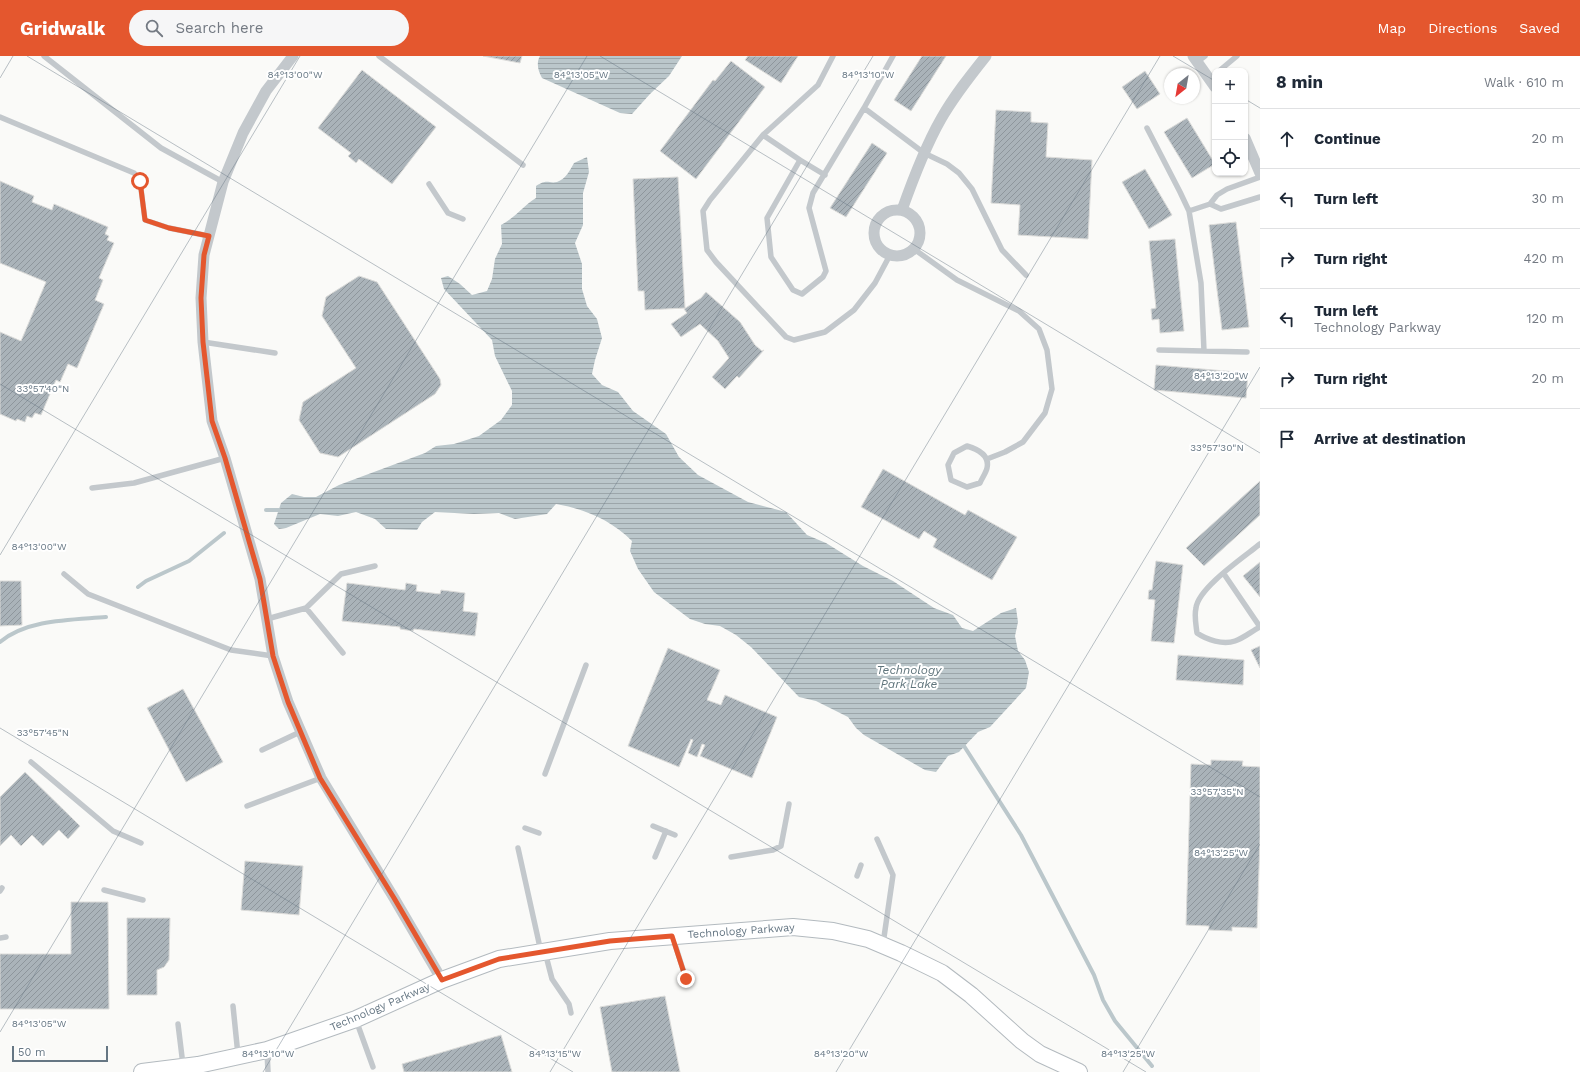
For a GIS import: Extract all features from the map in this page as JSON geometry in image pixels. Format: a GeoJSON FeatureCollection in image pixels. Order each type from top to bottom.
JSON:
{"type":"FeatureCollection","features":[{"type":"Feature","properties":{"kind":"street"},"geometry":{"type":"LineString","coordinates":[[293,56],[266,91],[243,133],[223,182],[204,255],[201,298],[203,342],[212,421],[225,458],[260,579],[273,656],[288,702],[300,732],[320,778],[442,980]]}},
{"type":"Feature","properties":{"kind":"street"},"geometry":{"type":"LineString","coordinates":[[902,210],[924,153],[941,118],[962,86],[986,56]]}},
{"type":"Feature","properties":{"kind":"street"},"geometry":{"type":"LineString","coordinates":[[1198,58],[1212,79]]}},
{"type":"Feature","properties":{"kind":"street"},"geometry":{"type":"LineString","coordinates":[[1246,140],[1260,173]]}},
{"type":"Feature","properties":{"kind":"street"},"geometry":{"type":"LineString","coordinates":[[890,210],[902,210],[911,214],[918,221],[921,231],[920,241],[914,249],[907,254],[899,256],[890,255],[880,249],[874,239],[874,227],[880,217],[890,210]]}},
{"type":"Feature","properties":{"kind":"street","name":"Technology Parkway"},"geometry":{"type":"LineString","coordinates":[[142,1072],[183,1067],[267,1050],[356,1019],[442,980],[499,959],[610,941],[793,926],[833,931],[868,939],[883,944],[942,973],[971,995],[1022,1041],[1040,1054],[1079,1072]]}},
{"type":"Feature","properties":{"kind":"lane"},"geometry":{"type":"LineString","coordinates":[[44,56],[161,148],[182,161],[223,182]]}},
{"type":"Feature","properties":{"kind":"lane"},"geometry":{"type":"LineString","coordinates":[[379,56],[523,165]]}},
{"type":"Feature","properties":{"kind":"lane"},"geometry":{"type":"LineString","coordinates":[[833,56],[818,85],[764,134],[710,200],[703,211],[707,250],[716,262],[786,337],[794,340],[825,332],[854,310],[875,283],[890,255]]}},
{"type":"Feature","properties":{"kind":"lane"},"geometry":{"type":"LineString","coordinates":[[800,160],[767,218],[771,257],[793,290],[802,294],[823,277],[826,271],[810,208],[813,193],[825,175],[893,56]]}},
{"type":"Feature","properties":{"kind":"lane"},"geometry":{"type":"LineString","coordinates":[[1223,68],[1237,56]]}},
{"type":"Feature","properties":{"kind":"lane"},"geometry":{"type":"LineString","coordinates":[[864,108],[924,153],[947,164],[959,173],[972,189],[1002,250],[1026,275]]}},
{"type":"Feature","properties":{"kind":"lane"},"geometry":{"type":"LineString","coordinates":[[0,117],[134,173],[140,181],[145,220],[169,228],[209,236]]}},
{"type":"Feature","properties":{"kind":"lane"},"geometry":{"type":"LineString","coordinates":[[1146,128],[1189,211],[1201,283],[1204,351]]}},
{"type":"Feature","properties":{"kind":"lane"},"geometry":{"type":"LineString","coordinates":[[764,134],[800,160],[825,175]]}},
{"type":"Feature","properties":{"kind":"lane"},"geometry":{"type":"LineString","coordinates":[[1189,211],[1210,204],[1217,195],[1227,189],[1260,177]]}},
{"type":"Feature","properties":{"kind":"lane"},"geometry":{"type":"LineString","coordinates":[[430,184],[448,213],[463,219]]}},
{"type":"Feature","properties":{"kind":"lane"},"geometry":{"type":"LineString","coordinates":[[1210,204],[1221,209],[1260,197]]}},
{"type":"Feature","properties":{"kind":"lane"},"geometry":{"type":"LineString","coordinates":[[914,249],[957,280],[1019,311],[1039,328],[1047,350],[1052,389],[1045,413],[1024,442],[987,459]]}},
{"type":"Feature","properties":{"kind":"lane"},"geometry":{"type":"LineString","coordinates":[[203,342],[275,353]]}},
{"type":"Feature","properties":{"kind":"lane"},"geometry":{"type":"LineString","coordinates":[[1159,350],[1247,352]]}},
{"type":"Feature","properties":{"kind":"lane"},"geometry":{"type":"LineString","coordinates":[[967,446],[978,449],[987,459],[987,468],[980,483],[967,487],[951,480],[948,465],[954,453],[967,446]]}},
{"type":"Feature","properties":{"kind":"lane"},"geometry":{"type":"LineString","coordinates":[[92,488],[134,483],[225,458]]}},
{"type":"Feature","properties":{"kind":"lane"},"geometry":{"type":"LineString","coordinates":[[1224,574],[1260,627],[1235,641],[1218,642],[1206,639],[1197,633],[1196,608],[1200,598],[1206,589],[1224,574],[1260,544]]}},
{"type":"Feature","properties":{"kind":"lane"},"geometry":{"type":"LineString","coordinates":[[267,619],[306,608],[341,574],[375,566]]}},
{"type":"Feature","properties":{"kind":"lane"},"geometry":{"type":"LineString","coordinates":[[64,574],[88,594],[202,639],[231,650],[273,656]]}},
{"type":"Feature","properties":{"kind":"lane"},"geometry":{"type":"LineString","coordinates":[[306,608],[343,654]]}},
{"type":"Feature","properties":{"kind":"lane"},"geometry":{"type":"LineString","coordinates":[[545,774],[586,665]]}},
{"type":"Feature","properties":{"kind":"lane"},"geometry":{"type":"LineString","coordinates":[[262,750],[300,732]]}},
{"type":"Feature","properties":{"kind":"lane"},"geometry":{"type":"LineString","coordinates":[[31,762],[113,831],[141,844]]}},
{"type":"Feature","properties":{"kind":"lane"},"geometry":{"type":"LineString","coordinates":[[247,806],[320,778]]}},
{"type":"Feature","properties":{"kind":"lane"},"geometry":{"type":"LineString","coordinates":[[731,857],[773,850],[781,846],[789,804]]}},
{"type":"Feature","properties":{"kind":"lane"},"geometry":{"type":"LineString","coordinates":[[653,826],[675,835]]}},
{"type":"Feature","properties":{"kind":"lane"},"geometry":{"type":"LineString","coordinates":[[525,828],[538,833]]}},
{"type":"Feature","properties":{"kind":"lane"},"geometry":{"type":"LineString","coordinates":[[655,857],[666,831]]}},
{"type":"Feature","properties":{"kind":"lane"},"geometry":{"type":"LineString","coordinates":[[877,838],[893,875],[883,944]]}},
{"type":"Feature","properties":{"kind":"lane"},"geometry":{"type":"LineString","coordinates":[[518,848],[543,952],[552,979],[569,1004],[572,1013]]}},
{"type":"Feature","properties":{"kind":"lane"},"geometry":{"type":"LineString","coordinates":[[856,876],[861,865]]}},
{"type":"Feature","properties":{"kind":"lane"},"geometry":{"type":"LineString","coordinates":[[104,890],[143,900]]}},
{"type":"Feature","properties":{"kind":"lane"},"geometry":{"type":"LineString","coordinates":[[672,936],[686,979]]}},
{"type":"Feature","properties":{"kind":"lane"},"geometry":{"type":"LineString","coordinates":[[233,1006],[238,1057]]}},
{"type":"Feature","properties":{"kind":"lane"},"geometry":{"type":"LineString","coordinates":[[356,1019],[373,1067]]}},
{"type":"Feature","properties":{"kind":"lane"},"geometry":{"type":"LineString","coordinates":[[178,1024],[183,1067]]}},
{"type":"Feature","properties":{"kind":"lane"},"geometry":{"type":"LineString","coordinates":[[267,1050],[268,1072]]}},
{"type":"Feature","properties":{"kind":"water"},"geometry":{"type":"Polygon","coordinates":[[[540,56],[682,56],[669,76],[632,114],[620,113],[542,78],[538,67],[540,56]]]}},
{"type":"Feature","properties":{"kind":"water","name":"Technology Park Lake"},"geometry":{"type":"Polygon","coordinates":[[[587,157],[589,172],[583,193],[583,225],[575,243],[582,264],[582,289],[587,306],[597,319],[602,338],[592,374],[602,385],[618,392],[633,411],[666,434],[679,457],[698,475],[748,502],[786,512],[807,535],[826,543],[863,566],[893,581],[934,608],[953,615],[962,628],[973,631],[1001,613],[1016,608],[1018,622],[1015,636],[1018,651],[1025,660],[1029,672],[1026,688],[990,727],[978,732],[959,752],[948,756],[936,772],[925,770],[864,735],[856,728],[848,717],[816,701],[799,697],[751,647],[736,635],[720,626],[705,624],[690,619],[654,592],[638,569],[630,551],[632,541],[606,521],[587,512],[556,504],[547,514],[515,519],[499,513],[474,514],[435,512],[422,522],[417,530],[386,529],[375,519],[356,512],[338,516],[320,514],[286,528],[279,529],[274,524],[281,503],[292,494],[304,497],[316,497],[339,485],[425,453],[436,446],[454,444],[479,436],[501,420],[512,405],[512,391],[495,356],[492,340],[444,289],[441,278],[448,276],[472,295],[487,291],[492,279],[495,259],[502,244],[501,225],[511,219],[536,198],[536,186],[543,182],[560,181],[567,174],[574,163],[587,157]]]}},
{"type":"Feature","properties":{"kind":"building"},"geometry":{"type":"Polygon","coordinates":[[[483,56],[522,56],[520,63],[483,56]]]}},
{"type":"Feature","properties":{"kind":"building"},"geometry":{"type":"Polygon","coordinates":[[[748,56],[798,56],[781,83],[745,60],[748,56]]]}},
{"type":"Feature","properties":{"kind":"building"},"geometry":{"type":"Polygon","coordinates":[[[922,56],[946,56],[911,111],[894,100],[922,56]]]}},
{"type":"Feature","properties":{"kind":"building"},"geometry":{"type":"Polygon","coordinates":[[[731,61],[765,87],[696,179],[660,151],[713,80],[715,81],[731,61]]]}},
{"type":"Feature","properties":{"kind":"building"},"geometry":{"type":"Polygon","coordinates":[[[362,70],[436,127],[392,184],[359,159],[356,163],[348,156],[351,153],[318,128],[362,70]]]}},
{"type":"Feature","properties":{"kind":"building"},"geometry":{"type":"Polygon","coordinates":[[[1145,71],[1160,94],[1137,109],[1122,87],[1145,71]]]}},
{"type":"Feature","properties":{"kind":"building"},"geometry":{"type":"Polygon","coordinates":[[[996,110],[1031,112],[1031,122],[1048,123],[1046,157],[1092,160],[1088,239],[1018,235],[1020,205],[991,203],[996,110]]]}},
{"type":"Feature","properties":{"kind":"building"},"geometry":{"type":"Polygon","coordinates":[[[1187,118],[1212,159],[1212,166],[1192,178],[1164,132],[1187,118]]]}},
{"type":"Feature","properties":{"kind":"building"},"geometry":{"type":"Polygon","coordinates":[[[872,143],[887,153],[846,217],[830,208],[872,143]]]}},
{"type":"Feature","properties":{"kind":"building"},"geometry":{"type":"Polygon","coordinates":[[[1145,169],[1172,215],[1149,229],[1122,182],[1145,169]]]}},
{"type":"Feature","properties":{"kind":"building"},"geometry":{"type":"Polygon","coordinates":[[[678,177],[685,308],[645,310],[644,291],[638,291],[633,179],[678,177]]]}},
{"type":"Feature","properties":{"kind":"building"},"geometry":{"type":"Polygon","coordinates":[[[0,181],[34,196],[32,202],[52,210],[54,204],[108,227],[105,234],[109,236],[107,240],[114,243],[99,278],[103,280],[95,300],[104,304],[77,368],[68,364],[60,382],[56,380],[41,415],[35,413],[32,418],[27,416],[25,422],[17,419],[16,421],[0,414],[0,332],[21,341],[46,282],[0,263],[0,181]]]}},
{"type":"Feature","properties":{"kind":"building"},"geometry":{"type":"Polygon","coordinates":[[[1236,222],[1249,327],[1222,330],[1209,225],[1236,222]]]}},
{"type":"Feature","properties":{"kind":"building"},"geometry":{"type":"Polygon","coordinates":[[[1175,239],[1184,331],[1160,333],[1159,319],[1152,320],[1151,309],[1156,308],[1149,241],[1175,239]]]}},
{"type":"Feature","properties":{"kind":"building"},"geometry":{"type":"Polygon","coordinates":[[[359,276],[377,282],[440,379],[441,385],[435,394],[338,457],[320,453],[299,420],[303,402],[356,368],[322,316],[326,297],[359,276]]]}},
{"type":"Feature","properties":{"kind":"building"},"geometry":{"type":"Polygon","coordinates":[[[706,292],[740,322],[755,345],[762,351],[764,350],[739,378],[737,376],[725,389],[712,377],[729,358],[718,341],[700,324],[681,337],[671,324],[687,313],[684,309],[701,298],[706,292]]]}},
{"type":"Feature","properties":{"kind":"building"},"geometry":{"type":"Polygon","coordinates":[[[1156,365],[1248,373],[1246,398],[1154,390],[1156,365]]]}},
{"type":"Feature","properties":{"kind":"building"},"geometry":{"type":"Polygon","coordinates":[[[883,469],[965,515],[968,510],[1017,537],[992,580],[933,547],[937,539],[924,531],[919,539],[861,507],[883,469]]]}},
{"type":"Feature","properties":{"kind":"building"},"geometry":{"type":"Polygon","coordinates":[[[1260,481],[1260,515],[1204,566],[1186,548],[1260,481]]]}},
{"type":"Feature","properties":{"kind":"building"},"geometry":{"type":"Polygon","coordinates":[[[1156,561],[1183,565],[1174,643],[1151,641],[1155,600],[1148,599],[1149,590],[1152,590],[1156,561]]]}},
{"type":"Feature","properties":{"kind":"building"},"geometry":{"type":"Polygon","coordinates":[[[1260,562],[1260,597],[1243,576],[1260,562]]]}},
{"type":"Feature","properties":{"kind":"building"},"geometry":{"type":"Polygon","coordinates":[[[0,581],[21,581],[22,625],[0,626],[0,581]]]}},
{"type":"Feature","properties":{"kind":"building"},"geometry":{"type":"Polygon","coordinates":[[[347,583],[405,590],[406,583],[417,585],[416,591],[440,594],[441,590],[465,593],[463,611],[478,613],[475,636],[414,629],[413,631],[400,629],[400,627],[342,621],[347,583]]]}},
{"type":"Feature","properties":{"kind":"building"},"geometry":{"type":"Polygon","coordinates":[[[1260,646],[1260,668],[1251,650],[1260,646]]]}},
{"type":"Feature","properties":{"kind":"building"},"geometry":{"type":"Polygon","coordinates":[[[668,648],[720,670],[707,700],[721,705],[725,695],[777,717],[752,778],[700,756],[705,745],[702,744],[697,757],[688,753],[693,740],[691,739],[679,767],[628,746],[668,648]]]}},
{"type":"Feature","properties":{"kind":"building"},"geometry":{"type":"Polygon","coordinates":[[[1178,655],[1244,660],[1243,685],[1176,680],[1178,655]]]}},
{"type":"Feature","properties":{"kind":"building"},"geometry":{"type":"Polygon","coordinates":[[[183,689],[223,762],[186,782],[147,708],[183,689]]]}},
{"type":"Feature","properties":{"kind":"building"},"geometry":{"type":"Polygon","coordinates":[[[1211,760],[1243,761],[1242,766],[1260,767],[1260,838],[1257,928],[1232,927],[1232,931],[1209,930],[1209,926],[1186,925],[1191,764],[1211,765],[1211,760]]]}},
{"type":"Feature","properties":{"kind":"building"},"geometry":{"type":"Polygon","coordinates":[[[25,772],[80,826],[68,839],[59,830],[43,846],[32,835],[21,846],[11,835],[0,846],[0,797],[25,772]]]}},
{"type":"Feature","properties":{"kind":"building"},"geometry":{"type":"Polygon","coordinates":[[[245,861],[303,866],[299,915],[241,910],[245,861]]]}},
{"type":"Feature","properties":{"kind":"building"},"geometry":{"type":"Polygon","coordinates":[[[71,902],[108,902],[109,1009],[0,1009],[0,954],[71,954],[71,902]]]}},
{"type":"Feature","properties":{"kind":"building"},"geometry":{"type":"Polygon","coordinates":[[[127,918],[170,918],[169,960],[164,967],[157,970],[157,995],[127,995],[127,918]]]}},
{"type":"Feature","properties":{"kind":"building"},"geometry":{"type":"Polygon","coordinates":[[[665,996],[680,1072],[612,1072],[600,1007],[665,996]]]}},
{"type":"Feature","properties":{"kind":"building"},"geometry":{"type":"Polygon","coordinates":[[[501,1035],[512,1072],[404,1072],[402,1064],[501,1035]]]}},
{"type":"Feature","properties":{"kind":"waterway"},"geometry":{"type":"LineString","coordinates":[[266,510],[279,510]]}},
{"type":"Feature","properties":{"kind":"waterway"},"geometry":{"type":"LineString","coordinates":[[138,587],[146,581],[189,561],[224,533]]}},
{"type":"Feature","properties":{"kind":"waterway"},"geometry":{"type":"LineString","coordinates":[[0,642],[11,634],[37,625],[64,620],[106,617]]}},
{"type":"Feature","properties":{"kind":"waterway"},"geometry":{"type":"LineString","coordinates":[[964,746],[1021,835],[1094,975],[1103,1000],[1115,1021],[1152,1066]]}},
{"type":"Feature","properties":{"kind":"route"},"geometry":{"type":"LineString","coordinates":[[140,181],[145,220],[169,228],[209,236],[204,255],[201,298],[203,342],[212,421],[243,516],[260,579],[273,656],[288,702],[320,778],[394,898],[442,980],[499,959],[610,941],[672,936],[686,979]]}}]}
